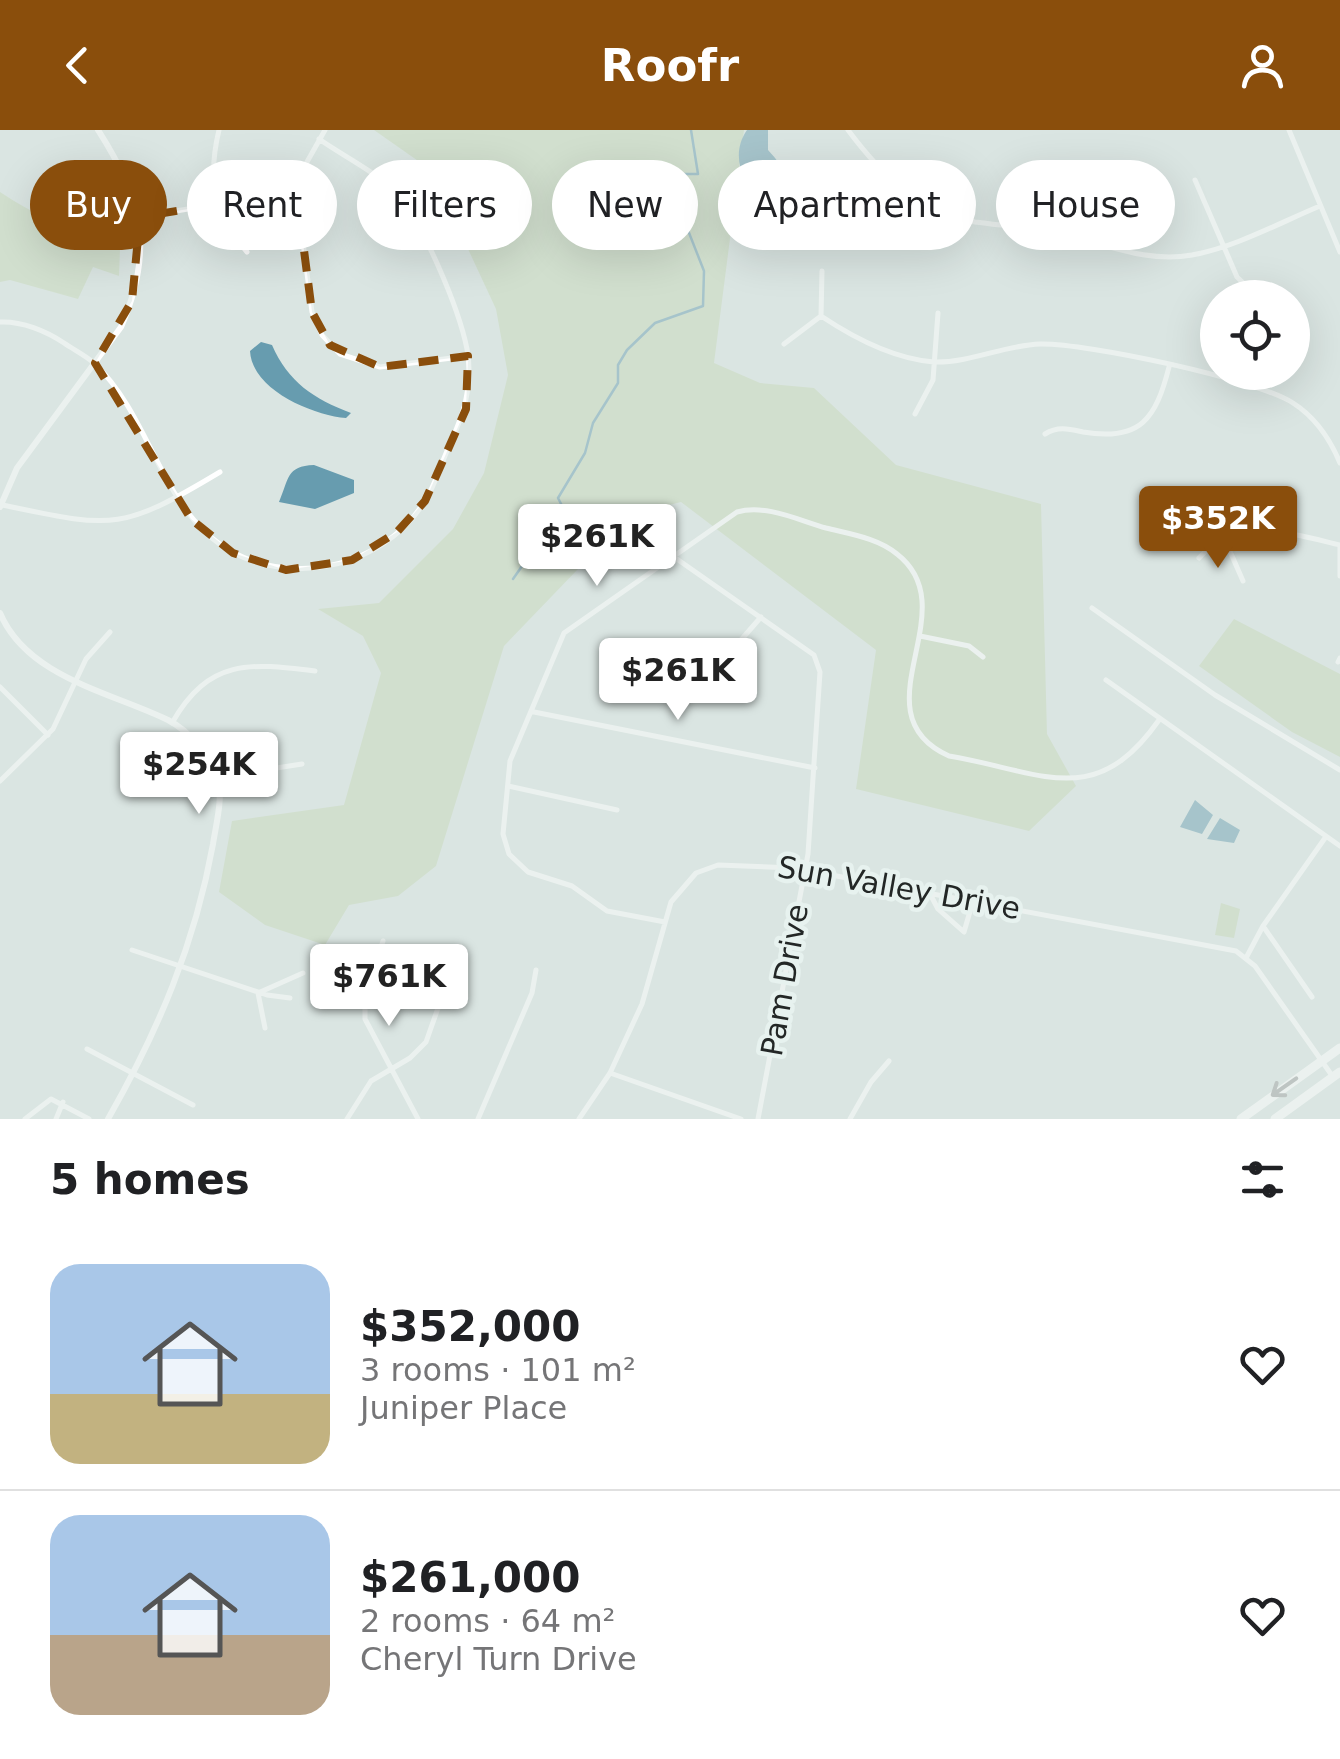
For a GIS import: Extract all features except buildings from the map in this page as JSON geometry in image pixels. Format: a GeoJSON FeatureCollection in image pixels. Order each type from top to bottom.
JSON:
{"type":"FeatureCollection","features":[{"type":"Feature","properties":{"kind":"highway"},"geometry":{"type":"LineString","coordinates":[[1240,1119],[1340,1048]]}},
{"type":"Feature","properties":{"kind":"highway"},"geometry":{"type":"LineString","coordinates":[[1274,1119],[1336,1074]]}},
{"type":"Feature","properties":{"kind":"street"},"geometry":{"type":"LineString","coordinates":[[98,130],[117,160]]}},
{"type":"Feature","properties":{"kind":"street"},"geometry":{"type":"LineString","coordinates":[[215,160],[218,130]]}},
{"type":"Feature","properties":{"kind":"street"},"geometry":{"type":"LineString","coordinates":[[308,160],[325,130]]}},
{"type":"Feature","properties":{"kind":"street"},"geometry":{"type":"LineString","coordinates":[[848,130],[877,160]]}},
{"type":"Feature","properties":{"kind":"street"},"geometry":{"type":"LineString","coordinates":[[1289,130],[1340,252]]}},
{"type":"Feature","properties":{"kind":"street"},"geometry":{"type":"LineString","coordinates":[[0,322],[47,332],[95,363],[115,389],[176,498],[216,542],[254,561],[286,570],[321,570],[352,560],[397,532],[425,501],[466,408],[468,356],[460,325],[404,204],[382,180],[319,140]]}},
{"type":"Feature","properties":{"kind":"street"},"geometry":{"type":"LineString","coordinates":[[1195,180],[1240,280]]}},
{"type":"Feature","properties":{"kind":"street"},"geometry":{"type":"LineString","coordinates":[[976,222],[1062,234],[1136,255],[1191,256],[1224,247],[1320,206]]}},
{"type":"Feature","properties":{"kind":"street"},"geometry":{"type":"LineString","coordinates":[[142,250],[132,301],[121,327],[17,468],[0,505],[98,524],[124,521],[176,498],[220,472]]}},
{"type":"Feature","properties":{"kind":"street"},"geometry":{"type":"LineString","coordinates":[[304,250],[312,312],[330,345],[353,361],[380,367],[468,356]]}},
{"type":"Feature","properties":{"kind":"street"},"geometry":{"type":"LineString","coordinates":[[821,316],[822,272]]}},
{"type":"Feature","properties":{"kind":"street"},"geometry":{"type":"LineString","coordinates":[[915,414],[929,392],[938,313]]}},
{"type":"Feature","properties":{"kind":"street"},"geometry":{"type":"LineString","coordinates":[[784,344],[821,316]]}},
{"type":"Feature","properties":{"kind":"street"},"geometry":{"type":"LineString","coordinates":[[821,316],[879,348],[935,362],[1025,346],[1064,344],[1257,388],[1290,401],[1317,424],[1340,463]]}},
{"type":"Feature","properties":{"kind":"street"},"geometry":{"type":"LineString","coordinates":[[1045,434],[1058,428],[1118,434],[1140,426],[1158,406],[1170,367]]}},
{"type":"Feature","properties":{"kind":"street"},"geometry":{"type":"LineString","coordinates":[[665,922],[606,911],[572,886],[520,867],[505,845],[503,834],[517,738],[534,712],[549,659],[564,633],[697,538],[746,510],[768,511],[887,546],[906,561],[918,583],[923,609],[909,710],[916,730],[934,749],[949,756],[1082,779],[1129,759],[1159,720]]}},
{"type":"Feature","properties":{"kind":"street"},"geometry":{"type":"LineString","coordinates":[[1199,558],[1225,540],[1271,530],[1340,544],[1340,576]]}},
{"type":"Feature","properties":{"kind":"street"},"geometry":{"type":"LineString","coordinates":[[1225,540],[1244,580]]}},
{"type":"Feature","properties":{"kind":"street","name":"Pam Drive"},"geometry":{"type":"LineString","coordinates":[[673,556],[814,655],[820,672],[804,870],[758,1119]]}},
{"type":"Feature","properties":{"kind":"street"},"geometry":{"type":"LineString","coordinates":[[1092,608],[1214,695],[1340,770]]}},
{"type":"Feature","properties":{"kind":"street"},"geometry":{"type":"LineString","coordinates":[[0,613],[23,650],[47,667],[172,722],[198,743],[218,777],[218,814],[202,902],[181,967],[134,1074],[108,1119]]}},
{"type":"Feature","properties":{"kind":"street"},"geometry":{"type":"LineString","coordinates":[[666,653],[695,660],[727,656],[761,617]]}},
{"type":"Feature","properties":{"kind":"street"},"geometry":{"type":"LineString","coordinates":[[0,781],[48,735],[90,653],[110,632]]}},
{"type":"Feature","properties":{"kind":"street"},"geometry":{"type":"LineString","coordinates":[[920,636],[969,646],[984,657]]}},
{"type":"Feature","properties":{"kind":"street"},"geometry":{"type":"LineString","coordinates":[[172,722],[199,686],[234,668],[249,664],[315,671]]}},
{"type":"Feature","properties":{"kind":"street"},"geometry":{"type":"LineString","coordinates":[[1106,680],[1340,846]]}},
{"type":"Feature","properties":{"kind":"street"},"geometry":{"type":"LineString","coordinates":[[0,687],[48,735]]}},
{"type":"Feature","properties":{"kind":"street"},"geometry":{"type":"LineString","coordinates":[[534,712],[815,768]]}},
{"type":"Feature","properties":{"kind":"street"},"geometry":{"type":"LineString","coordinates":[[218,777],[302,764]]}},
{"type":"Feature","properties":{"kind":"street"},"geometry":{"type":"LineString","coordinates":[[508,786],[617,810]]}},
{"type":"Feature","properties":{"kind":"street"},"geometry":{"type":"LineString","coordinates":[[1326,838],[1262,926],[1246,958],[1336,1074]]}},
{"type":"Feature","properties":{"kind":"street","name":"Sun Valley Drive"},"geometry":{"type":"LineString","coordinates":[[579,1119],[610,1073],[642,1004],[677,892],[707,868],[763,864],[804,870],[1202,942],[1246,958]]}},
{"type":"Feature","properties":{"kind":"street"},"geometry":{"type":"LineString","coordinates":[[929,892],[951,924],[964,932],[974,901]]}},
{"type":"Feature","properties":{"kind":"street"},"geometry":{"type":"LineString","coordinates":[[1262,926],[1312,996]]}},
{"type":"Feature","properties":{"kind":"street"},"geometry":{"type":"LineString","coordinates":[[382,941],[364,1008],[390,1070],[418,1119]]}},
{"type":"Feature","properties":{"kind":"street"},"geometry":{"type":"LineString","coordinates":[[132,950],[258,993],[290,998]]}},
{"type":"Feature","properties":{"kind":"street"},"geometry":{"type":"LineString","coordinates":[[478,1119],[532,992],[536,970]]}},
{"type":"Feature","properties":{"kind":"street"},"geometry":{"type":"LineString","coordinates":[[258,993],[302,972]]}},
{"type":"Feature","properties":{"kind":"street"},"geometry":{"type":"LineString","coordinates":[[348,1119],[371,1081],[426,1042],[449,978]]}},
{"type":"Feature","properties":{"kind":"street"},"geometry":{"type":"LineString","coordinates":[[258,993],[266,1028]]}},
{"type":"Feature","properties":{"kind":"street"},"geometry":{"type":"LineString","coordinates":[[87,1048],[193,1105]]}},
{"type":"Feature","properties":{"kind":"street"},"geometry":{"type":"LineString","coordinates":[[850,1119],[870,1082],[889,1062]]}},
{"type":"Feature","properties":{"kind":"street"},"geometry":{"type":"LineString","coordinates":[[610,1073],[740,1119]]}},
{"type":"Feature","properties":{"kind":"street"},"geometry":{"type":"LineString","coordinates":[[25,1119],[46,1100],[62,1102],[89,1119]]}},
{"type":"Feature","properties":{"kind":"street"},"geometry":{"type":"LineString","coordinates":[[56,1119],[62,1102]]}},
{"type":"Feature","properties":{"kind":"highlighted area"},"geometry":{"type":"Polygon","coordinates":[[[218,204],[298,204],[312,312],[330,345],[380,367],[468,356],[466,409],[425,501],[397,532],[352,560],[286,570],[233,553],[191,519],[95,363],[132,301],[140,217],[218,204]]]}},
{"type":"Feature","properties":{"kind":"green space"},"geometry":{"type":"Polygon","coordinates":[[[374,130],[744,130],[740,160],[718,160],[718,250],[729,250],[714,363],[760,383],[814,388],[896,465],[1041,504],[1047,734],[1076,786],[1029,831],[856,789],[876,650],[681,502],[630,515],[504,646],[436,866],[398,896],[349,905],[325,945],[265,925],[219,892],[232,821],[344,805],[381,673],[363,636],[318,609],[379,603],[453,529],[484,473],[508,375],[496,309],[468,250],[532,250],[532,160],[417,160],[374,130]]]}},
{"type":"Feature","properties":{"kind":"green space"},"geometry":{"type":"Polygon","coordinates":[[[0,192],[30,210],[30,250],[120,250],[119,276],[93,267],[78,299],[10,280],[0,282],[0,192]]]}},
{"type":"Feature","properties":{"kind":"green space"},"geometry":{"type":"Polygon","coordinates":[[[1234,619],[1340,674],[1340,757],[1292,732],[1199,666],[1234,619]]]}},
{"type":"Feature","properties":{"kind":"green space"},"geometry":{"type":"Polygon","coordinates":[[[1221,903],[1240,909],[1234,938],[1215,935],[1221,903]]]}},
{"type":"Feature","properties":{"kind":"water"},"geometry":{"type":"Polygon","coordinates":[[[747,130],[768,130],[768,150],[776,160],[739,160],[747,130]]]}},
{"type":"Feature","properties":{"kind":"water"},"geometry":{"type":"Polygon","coordinates":[[[261,342],[272,345],[286,369],[304,388],[351,413],[346,418],[317,412],[273,389],[253,365],[250,351],[261,342]]]}},
{"type":"Feature","properties":{"kind":"water"},"geometry":{"type":"Polygon","coordinates":[[[314,465],[354,480],[354,493],[315,509],[279,502],[293,471],[314,465]]]}},
{"type":"Feature","properties":{"kind":"water"},"geometry":{"type":"Polygon","coordinates":[[[1195,800],[1213,815],[1202,834],[1180,827],[1195,800]]]}},
{"type":"Feature","properties":{"kind":"water"},"geometry":{"type":"Polygon","coordinates":[[[1220,818],[1240,830],[1234,843],[1207,839],[1220,818]]]}},
{"type":"Feature","properties":{"kind":"waterway"},"geometry":{"type":"LineString","coordinates":[[513,579],[529,556],[559,548],[570,539],[571,523],[558,498],[585,453],[593,423],[618,383],[618,365],[627,350],[655,323],[703,306],[704,271],[673,192],[679,174],[698,174],[691,130]]}}]}
